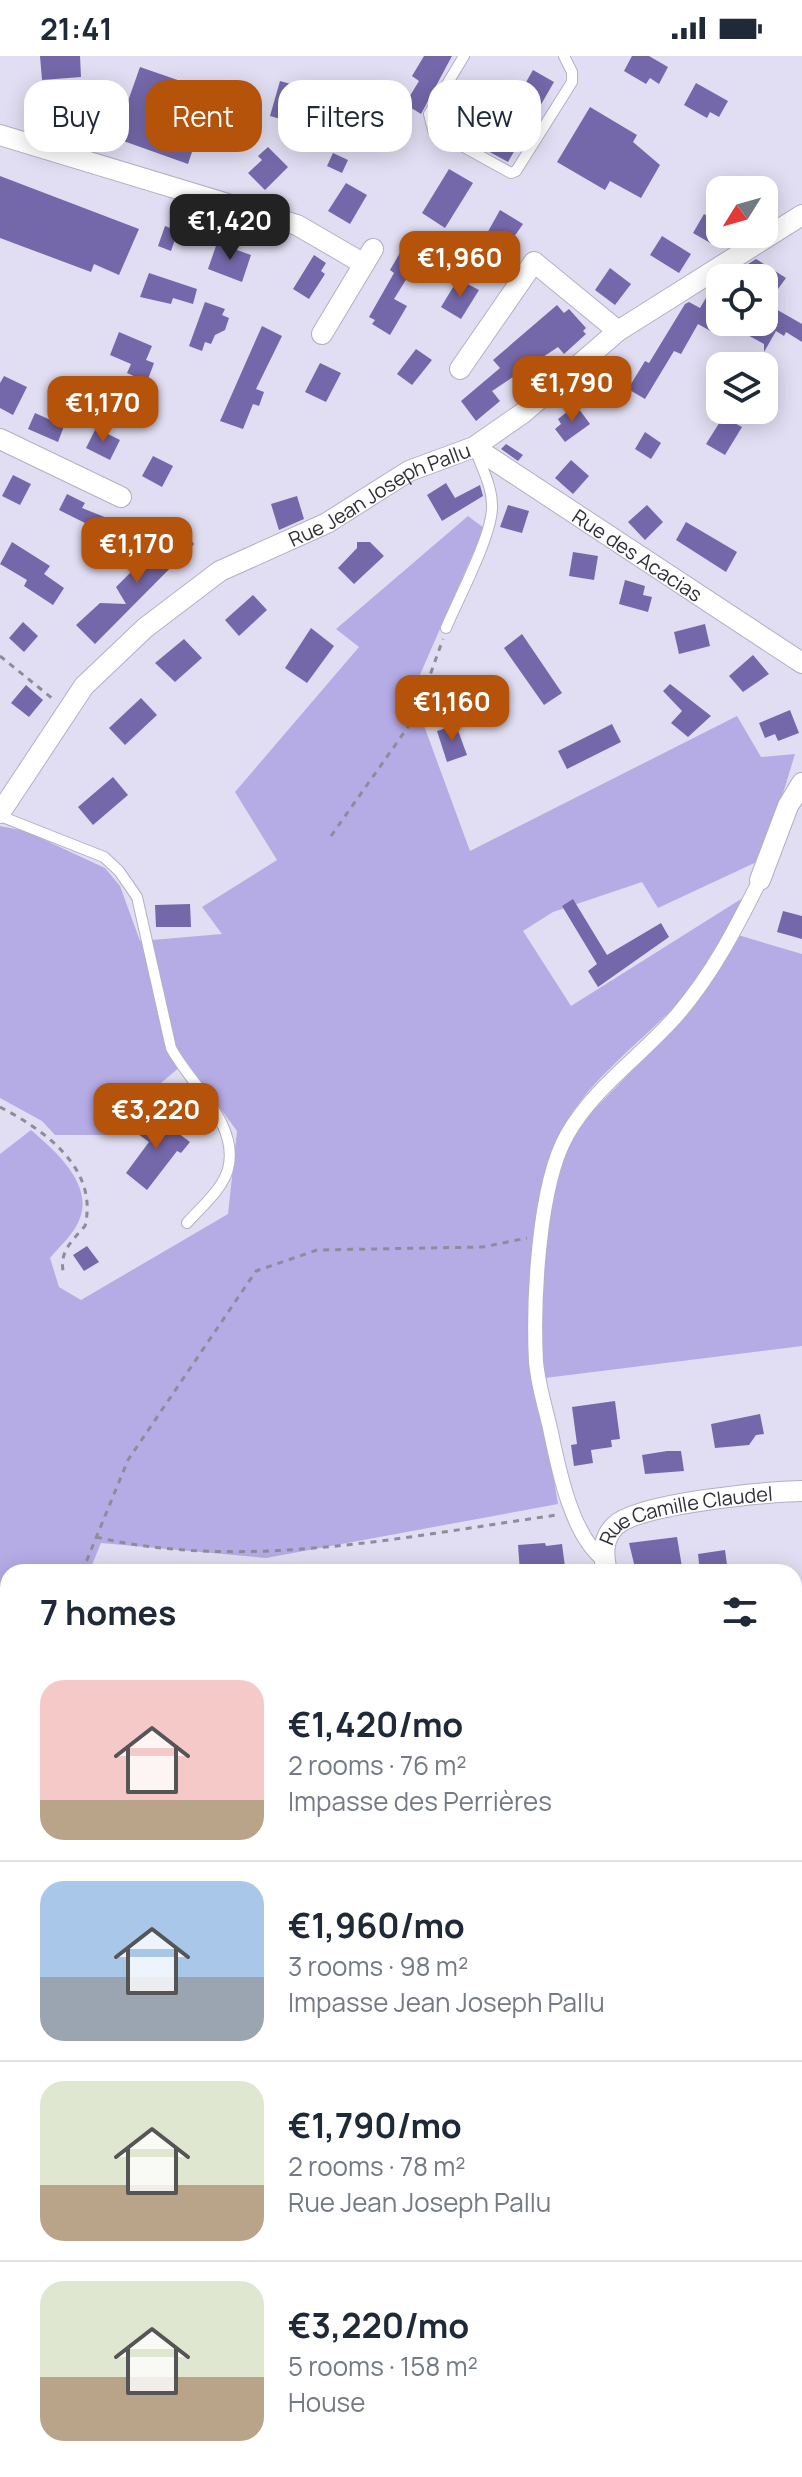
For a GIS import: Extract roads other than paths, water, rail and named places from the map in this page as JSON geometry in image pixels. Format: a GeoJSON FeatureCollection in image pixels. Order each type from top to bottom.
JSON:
{"type":"FeatureCollection","features":[{"type":"Feature","properties":{"kind":"street"},"geometry":{"type":"LineString","coordinates":[[0,135],[297,225],[369,257],[322,334]]}},
{"type":"Feature","properties":{"kind":"street","name":"Rue Jean Joseph Pallu"},"geometry":{"type":"LineString","coordinates":[[0,814],[65,709],[84,686],[145,628],[220,571],[327,523],[409,471],[474,447],[523,413],[618,331],[802,215]]}},
{"type":"Feature","properties":{"kind":"street"},"geometry":{"type":"LineString","coordinates":[[460,369],[534,262],[618,331]]}},
{"type":"Feature","properties":{"kind":"street"},"geometry":{"type":"LineString","coordinates":[[0,439],[121,497]]}},
{"type":"Feature","properties":{"kind":"street","name":"Rue des Acacias"},"geometry":{"type":"LineString","coordinates":[[474,447],[802,663]]}},
{"type":"Feature","properties":{"kind":"street"},"geometry":{"type":"LineString","coordinates":[[603,1564],[565,1497],[536,1364],[542,1235],[553,1167],[567,1136],[590,1101],[677,1015],[723,955],[760,880],[788,806],[802,783]]}},
{"type":"Feature","properties":{"kind":"street","name":"Rue Camille Claudel"},"geometry":{"type":"LineString","coordinates":[[605,1564],[606,1539],[611,1530],[632,1516],[723,1498],[802,1491]]}},
{"type":"Feature","properties":{"kind":"lane"},"geometry":{"type":"LineString","coordinates":[[464,56],[429,114],[430,123],[433,130],[511,173],[516,171],[572,82],[572,72],[564,56]]}},
{"type":"Feature","properties":{"kind":"lane"},"geometry":{"type":"LineString","coordinates":[[446,628],[487,529],[492,508],[489,484],[474,447]]}},
{"type":"Feature","properties":{"kind":"lane"},"geometry":{"type":"LineString","coordinates":[[0,814],[104,857],[119,871],[137,897],[171,1048],[183,1071],[211,1106],[225,1131],[229,1152],[228,1170],[220,1185],[187,1223]]}}]}
